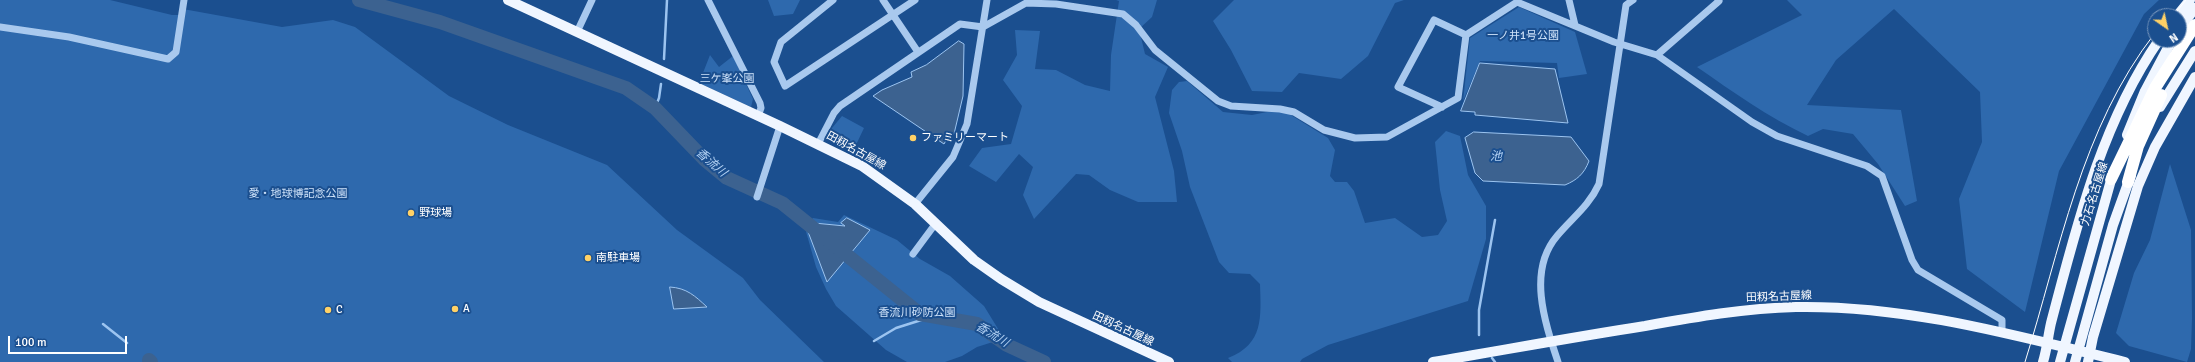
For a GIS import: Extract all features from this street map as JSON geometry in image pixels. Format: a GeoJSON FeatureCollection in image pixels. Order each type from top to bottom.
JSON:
{"type":"FeatureCollection","features":[{"type":"Feature","properties":{"kind":"highway"},"geometry":{"type":"LineString","coordinates":[[2111,179],[2155,88],[2195,25]]}},
{"type":"Feature","properties":{"kind":"highway"},"geometry":{"type":"LineString","coordinates":[[2128,182],[2138,146],[2152,114],[2168,82],[2195,37]]}},
{"type":"Feature","properties":{"kind":"main road","name":"田籾名古屋線"},"geometry":{"type":"LineString","coordinates":[[508,0],[780,126],[862,166],[915,204],[974,260],[1008,283],[1039,302],[1169,362]]}},
{"type":"Feature","properties":{"kind":"main road"},"geometry":{"type":"LineString","coordinates":[[2184,8],[2190,0]]}},
{"type":"Feature","properties":{"kind":"main road"},"geometry":{"type":"LineString","coordinates":[[2187,19],[2195,8]]}},
{"type":"Feature","properties":{"kind":"main road"},"geometry":{"type":"LineString","coordinates":[[2043,362],[2048,345],[2051,325],[2086,198],[2099,159],[2122,103],[2154,48]]}},
{"type":"Feature","properties":{"kind":"main road","name":"力石名古屋線"},"geometry":{"type":"LineString","coordinates":[[2060,362],[2111,179],[2145,91],[2168,48]]}},
{"type":"Feature","properties":{"kind":"main road"},"geometry":{"type":"LineString","coordinates":[[2075,362],[2113,225],[2128,182],[2159,110],[2195,51]]}},
{"type":"Feature","properties":{"kind":"main road"},"geometry":{"type":"LineString","coordinates":[[2089,358],[2095,330],[2138,186],[2155,147],[2195,77]]}},
{"type":"Feature","properties":{"kind":"main road","name":"田籾名古屋線"},"geometry":{"type":"LineString","coordinates":[[1433,362],[1737,310],[1796,307],[1852,309],[1924,316],[2002,333],[2089,358],[2125,362]]}},
{"type":"Feature","properties":{"kind":"street"},"geometry":{"type":"LineString","coordinates":[[0,27],[69,37],[168,59],[176,52],[184,0]]}},
{"type":"Feature","properties":{"kind":"street"},"geometry":{"type":"LineString","coordinates":[[577,32],[592,0]]}},
{"type":"Feature","properties":{"kind":"street"},"geometry":{"type":"LineString","coordinates":[[708,0],[760,103],[761,108],[758,116]]}},
{"type":"Feature","properties":{"kind":"street"},"geometry":{"type":"LineString","coordinates":[[833,0],[781,42],[774,62],[785,86],[915,0]]}},
{"type":"Feature","properties":{"kind":"street"},"geometry":{"type":"LineString","coordinates":[[883,0],[918,52]]}},
{"type":"Feature","properties":{"kind":"street"},"geometry":{"type":"LineString","coordinates":[[915,204],[943,172],[959,144],[969,115],[987,0]]}},
{"type":"Feature","properties":{"kind":"street"},"geometry":{"type":"LineString","coordinates":[[1569,0],[1575,25]]}},
{"type":"Feature","properties":{"kind":"street"},"geometry":{"type":"LineString","coordinates":[[1657,55],[1719,1],[1718,0]]}},
{"type":"Feature","properties":{"kind":"street"},"geometry":{"type":"LineString","coordinates":[[818,144],[834,113],[843,103],[918,52],[960,24],[983,27],[1026,3],[1056,4],[1123,14],[1136,25],[1155,50],[1218,101],[1231,106],[1280,109],[1294,112],[1324,130],[1355,138],[1387,137],[1458,98],[1466,35],[1517,2],[1619,43],[1657,55],[1752,122],[1777,136],[1867,166],[1882,176],[1912,260],[1918,270],[2002,320],[2002,333]]}},
{"type":"Feature","properties":{"kind":"street"},"geometry":{"type":"LineString","coordinates":[[1558,362],[1551,341],[1541,295],[1542,266],[1556,236],[1589,202],[1599,184],[1619,43],[1630,2]]}},
{"type":"Feature","properties":{"kind":"street"},"geometry":{"type":"LineString","coordinates":[[1442,107],[1398,87],[1434,20],[1466,35]]}},
{"type":"Feature","properties":{"kind":"street"},"geometry":{"type":"LineString","coordinates":[[757,197],[780,126]]}},
{"type":"Feature","properties":{"kind":"street"},"geometry":{"type":"LineString","coordinates":[[913,254],[936,223]]}},
{"type":"Feature","properties":{"kind":"green space","name":"愛・地球博記念公園"},"geometry":{"type":"Polygon","coordinates":[[[0,0],[110,0],[172,15],[182,15],[183,9],[282,27],[333,20],[355,27],[449,96],[508,125],[607,165],[677,230],[743,278],[760,300],[824,362],[0,362],[0,0]]]}},
{"type":"Feature","properties":{"kind":"green space"},"geometry":{"type":"Polygon","coordinates":[[[768,0],[800,0],[793,14],[774,16],[768,0]]]}},
{"type":"Feature","properties":{"kind":"green space"},"geometry":{"type":"Polygon","coordinates":[[[1116,0],[1157,0],[1152,17],[1139,29],[1145,54],[1168,67],[1155,97],[1174,171],[1177,202],[1138,202],[1110,190],[1089,175],[1076,174],[1034,219],[1023,195],[1033,167],[1019,154],[996,182],[969,166],[982,148],[1011,144],[1022,106],[1003,80],[1017,55],[1015,30],[1040,31],[1035,69],[1056,70],[1085,85],[1110,91],[1111,55],[1119,1],[1116,0]]]}},
{"type":"Feature","properties":{"kind":"green space"},"geometry":{"type":"Polygon","coordinates":[[[1234,0],[1404,0],[1395,3],[1368,56],[1341,79],[1299,73],[1282,92],[1252,91],[1231,50],[1213,21],[1234,0]]]}},
{"type":"Feature","properties":{"kind":"green space"},"geometry":{"type":"Polygon","coordinates":[[[1787,0],[2159,0],[2150,8],[2147,8],[2147,11],[2144,14],[2059,171],[2025,312],[1967,269],[1959,199],[1982,142],[1980,92],[1894,9],[1836,60],[1807,105],[1901,110],[1917,201],[1905,206],[1878,164],[1853,134],[1823,129],[1808,136],[1793,129],[1737,95],[1697,67],[1802,15],[1787,0]]]}},
{"type":"Feature","properties":{"kind":"green space","name":"一ノ井1号公園"},"geometry":{"type":"Polygon","coordinates":[[[1519,7],[1575,32],[1587,74],[1559,78],[1557,63],[1480,61],[1463,101],[1470,38],[1519,7]]]}},
{"type":"Feature","properties":{"kind":"green space","name":"三ケ峯公園"},"geometry":{"type":"Polygon","coordinates":[[[710,55],[719,67],[733,56],[753,99],[751,107],[699,83],[710,55]]]}},
{"type":"Feature","properties":{"kind":"green space"},"geometry":{"type":"Polygon","coordinates":[[[1187,81],[1223,112],[1252,115],[1272,111],[1286,112],[1328,138],[1335,150],[1330,176],[1335,182],[1347,182],[1354,191],[1365,223],[1395,218],[1422,237],[1438,235],[1447,221],[1440,190],[1435,142],[1446,131],[1460,136],[1468,175],[1486,206],[1486,239],[1468,301],[1328,345],[1302,359],[1300,362],[1232,362],[1228,358],[1240,352],[1248,345],[1258,328],[1260,318],[1260,284],[1250,274],[1229,273],[1219,262],[1190,187],[1182,151],[1169,113],[1172,90],[1179,82],[1187,81]]]}},
{"type":"Feature","properties":{"kind":"green space"},"geometry":{"type":"Polygon","coordinates":[[[842,116],[864,128],[855,147],[830,135],[832,128],[842,116]]]}},
{"type":"Feature","properties":{"kind":"green space"},"geometry":{"type":"Polygon","coordinates":[[[2170,164],[2191,230],[2192,318],[2191,349],[2187,362],[2129,346],[2116,333],[2134,273],[2150,240],[2170,164]]]}},
{"type":"Feature","properties":{"kind":"green space","name":"香流川砂防公園"},"geometry":{"type":"Polygon","coordinates":[[[844,215],[897,240],[920,259],[950,276],[984,306],[1000,332],[996,341],[977,347],[962,356],[945,362],[907,362],[886,350],[836,306],[816,267],[805,228],[813,218],[838,222],[844,215]]]}},
{"type":"Feature","properties":{"kind":"water"},"geometry":{"type":"Polygon","coordinates":[[[959,41],[964,44],[963,96],[954,134],[950,133],[944,144],[873,96],[882,90],[912,77],[911,72],[926,65],[959,41]]]}},
{"type":"Feature","properties":{"kind":"water"},"geometry":{"type":"Polygon","coordinates":[[[1480,63],[1555,69],[1568,123],[1475,115],[1475,112],[1461,111],[1480,63]]]}},
{"type":"Feature","properties":{"kind":"water","name":"池"},"geometry":{"type":"Polygon","coordinates":[[[1474,132],[1571,137],[1589,161],[1585,170],[1580,176],[1565,185],[1483,181],[1475,173],[1465,138],[1474,132]]]}},
{"type":"Feature","properties":{"kind":"water"},"geometry":{"type":"Polygon","coordinates":[[[847,218],[870,230],[827,282],[807,229],[814,223],[845,226],[841,223],[847,218]]]}},
{"type":"Feature","properties":{"kind":"water"},"geometry":{"type":"Polygon","coordinates":[[[670,287],[686,291],[695,296],[707,307],[674,309],[670,287]]]}},
{"type":"Feature","properties":{"kind":"waterway","name":"香流川"},"geometry":{"type":"LineString","coordinates":[[359,0],[440,22],[626,88],[655,108],[704,159],[727,178],[782,203],[920,314],[977,324],[1007,345],[1044,362]]}},
{"type":"Feature","properties":{"kind":"waterway"},"geometry":{"type":"LineString","coordinates":[[664,59],[667,0]]}},
{"type":"Feature","properties":{"kind":"waterway"},"geometry":{"type":"LineString","coordinates":[[655,108],[659,98],[661,84]]}},
{"type":"Feature","properties":{"kind":"waterway"},"geometry":{"type":"LineString","coordinates":[[1479,335],[1479,310],[1495,220]]}},
{"type":"Feature","properties":{"kind":"waterway"},"geometry":{"type":"LineString","coordinates":[[874,341],[896,328],[934,316]]}},
{"type":"Feature","properties":{"kind":"waterway"},"geometry":{"type":"LineString","coordinates":[[103,324],[127,343]]}},
{"type":"Feature","properties":{"kind":"waterway"},"geometry":{"type":"LineString","coordinates":[[1492,358],[1495,362]]}},
{"type":"Feature","properties":{"kind":"tram line"},"geometry":{"type":"LineString","coordinates":[[2180,8],[2186,0]]}},
{"type":"Feature","properties":{"kind":"tram line"},"geometry":{"type":"LineString","coordinates":[[2025,362],[2075,191],[2091,149],[2108,109],[2130,70],[2147,45]]}},
{"type":"Feature","properties":{"kind":"place","name":"ファミリーマート"},"geometry":{"type":"Point","coordinates":[913,138]}},
{"type":"Feature","properties":{"kind":"place","name":"野球場"},"geometry":{"type":"Point","coordinates":[411,213]}},
{"type":"Feature","properties":{"kind":"place","name":"南駐車場"},"geometry":{"type":"Point","coordinates":[588,258]}},
{"type":"Feature","properties":{"kind":"place","name":"A"},"geometry":{"type":"Point","coordinates":[455,309]}},
{"type":"Feature","properties":{"kind":"place","name":"C"},"geometry":{"type":"Point","coordinates":[328,310]}}]}
